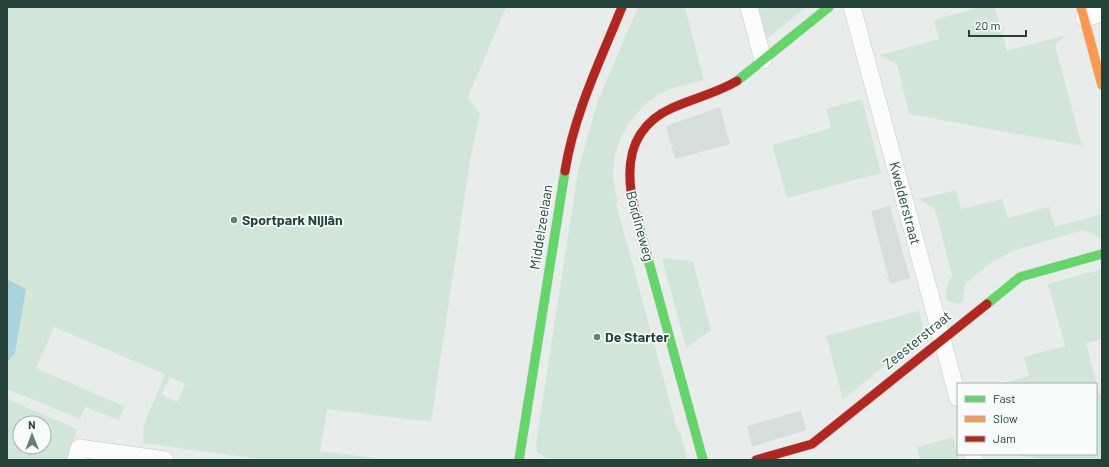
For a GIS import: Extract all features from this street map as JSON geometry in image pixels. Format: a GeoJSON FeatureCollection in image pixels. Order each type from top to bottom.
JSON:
{"type":"FeatureCollection","features":[{"type":"Feature","properties":{"kind":"street","name":"Middelzeelaan"},"geometry":{"type":"LineString","coordinates":[[519,460],[567,156],[582,103],[622,7]]}},
{"type":"Feature","properties":{"kind":"street"},"geometry":{"type":"LineString","coordinates":[[749,7],[763,60]]}},
{"type":"Feature","properties":{"kind":"street","name":"Bordineweg"},"geometry":{"type":"LineString","coordinates":[[703,460],[630,193],[628,178],[632,149],[640,133],[652,119],[670,108],[716,92],[738,80],[829,7]]}},
{"type":"Feature","properties":{"kind":"street","name":"Kwelderstraat"},"geometry":{"type":"LineString","coordinates":[[852,7],[957,394]]}},
{"type":"Feature","properties":{"kind":"street"},"geometry":{"type":"LineString","coordinates":[[1102,13],[1083,12],[1102,85]]}},
{"type":"Feature","properties":{"kind":"street","name":"Zeesterstraat"},"geometry":{"type":"LineString","coordinates":[[756,460],[812,444],[942,338],[1020,277],[1102,254]]}},
{"type":"Feature","properties":{"kind":"street"},"geometry":{"type":"LineString","coordinates":[[76,460],[79,448],[165,460]]}},
{"type":"Feature","properties":{"kind":"shaded area"},"geometry":{"type":"Polygon","coordinates":[[[720,107],[730,144],[675,159],[666,126],[720,107]]]}},
{"type":"Feature","properties":{"kind":"shaded area"},"geometry":{"type":"Polygon","coordinates":[[[890,206],[910,278],[890,284],[871,211],[890,206]]]}},
{"type":"Feature","properties":{"kind":"shaded area"},"geometry":{"type":"Polygon","coordinates":[[[801,411],[806,430],[752,447],[747,426],[801,411]]]}},
{"type":"Feature","properties":{"kind":"green space","name":"Sportpark Nijlân"},"geometry":{"type":"Polygon","coordinates":[[[7,7],[506,7],[468,97],[480,114],[470,161],[431,422],[327,409],[320,451],[389,460],[266,460],[143,443],[144,424],[165,374],[54,327],[36,368],[124,406],[119,420],[85,407],[80,419],[7,389],[7,361],[26,289],[7,279],[7,7]],[[170,377],[162,395],[177,402],[185,384],[170,377]]]}},
{"type":"Feature","properties":{"kind":"green space"},"geometry":{"type":"Polygon","coordinates":[[[638,7],[685,7],[704,80],[668,90],[646,104],[637,113],[629,123],[618,146],[614,159],[613,172],[614,187],[618,202],[616,203],[678,432],[680,432],[686,454],[685,459],[560,460],[544,457],[537,452],[536,443],[578,171],[597,103],[638,7]]]}},
{"type":"Feature","properties":{"kind":"green space"},"geometry":{"type":"Polygon","coordinates":[[[758,7],[806,7],[768,38],[765,36],[758,7]]]}},
{"type":"Feature","properties":{"kind":"green space"},"geometry":{"type":"Polygon","coordinates":[[[974,7],[995,7],[1007,51],[1066,35],[1055,45],[1082,146],[909,114],[897,65],[880,55],[939,39],[934,20],[974,9],[974,7]]]}},
{"type":"Feature","properties":{"kind":"green space"},"geometry":{"type":"Polygon","coordinates":[[[862,99],[881,173],[787,198],[772,145],[831,128],[826,109],[862,99]]]}},
{"type":"Feature","properties":{"kind":"green space"},"geometry":{"type":"Polygon","coordinates":[[[956,190],[961,209],[1002,199],[1008,218],[1049,207],[1055,227],[1102,214],[1102,239],[1084,230],[1015,250],[989,264],[965,284],[963,302],[958,304],[947,301],[945,295],[947,294],[945,290],[952,275],[935,209],[919,199],[956,190]]]}},
{"type":"Feature","properties":{"kind":"green space"},"geometry":{"type":"Polygon","coordinates":[[[662,258],[693,261],[711,330],[686,348],[662,258]]]}},
{"type":"Feature","properties":{"kind":"green space"},"geometry":{"type":"Polygon","coordinates":[[[1102,269],[1102,339],[1086,343],[1096,383],[1004,383],[1029,376],[1024,357],[1065,346],[1048,284],[1102,269]]]}},
{"type":"Feature","properties":{"kind":"green space"},"geometry":{"type":"Polygon","coordinates":[[[919,311],[923,329],[922,335],[843,400],[826,336],[919,311]]]}},
{"type":"Feature","properties":{"kind":"green space"},"geometry":{"type":"Polygon","coordinates":[[[1097,386],[1099,394],[1102,393],[1102,460],[1047,460],[1017,455],[1097,455],[1097,386]]]}},
{"type":"Feature","properties":{"kind":"green space"},"geometry":{"type":"Polygon","coordinates":[[[7,399],[44,415],[12,415],[12,455],[52,455],[52,418],[77,429],[68,460],[7,460],[7,399]]]}},
{"type":"Feature","properties":{"kind":"green space"},"geometry":{"type":"Polygon","coordinates":[[[953,437],[959,459],[920,460],[917,447],[953,437]]]}},
{"type":"Feature","properties":{"kind":"water"},"geometry":{"type":"Polygon","coordinates":[[[7,279],[26,289],[15,353],[8,361],[7,279]]]}},
{"type":"Feature","properties":{"kind":"traffic: fast"},"geometry":{"type":"LineString","coordinates":[[737,81],[829,7]]}},
{"type":"Feature","properties":{"kind":"traffic: fast"},"geometry":{"type":"LineString","coordinates":[[519,460],[565,171]]}},
{"type":"Feature","properties":{"kind":"traffic: fast"},"geometry":{"type":"LineString","coordinates":[[636,215],[703,460]]}},
{"type":"Feature","properties":{"kind":"traffic: fast"},"geometry":{"type":"LineString","coordinates":[[987,304],[1020,277],[1102,254]]}},
{"type":"Feature","properties":{"kind":"traffic: slow"},"geometry":{"type":"LineString","coordinates":[[1081,7],[1102,85]]}},
{"type":"Feature","properties":{"kind":"traffic: jam"},"geometry":{"type":"LineString","coordinates":[[565,171],[569,150],[581,108],[622,7]]}},
{"type":"Feature","properties":{"kind":"traffic: jam"},"geometry":{"type":"LineString","coordinates":[[636,215],[632,199],[630,167],[632,153],[637,139],[645,127],[657,117],[672,108],[722,89],[737,81]]}},
{"type":"Feature","properties":{"kind":"traffic: jam"},"geometry":{"type":"LineString","coordinates":[[756,460],[812,444],[987,304]]}},
{"type":"Feature","properties":{"kind":"place","name":"Sportpark Nijlân"},"geometry":{"type":"Point","coordinates":[234,220]}},
{"type":"Feature","properties":{"kind":"place","name":"De Starter"},"geometry":{"type":"Point","coordinates":[597,337]}}]}
